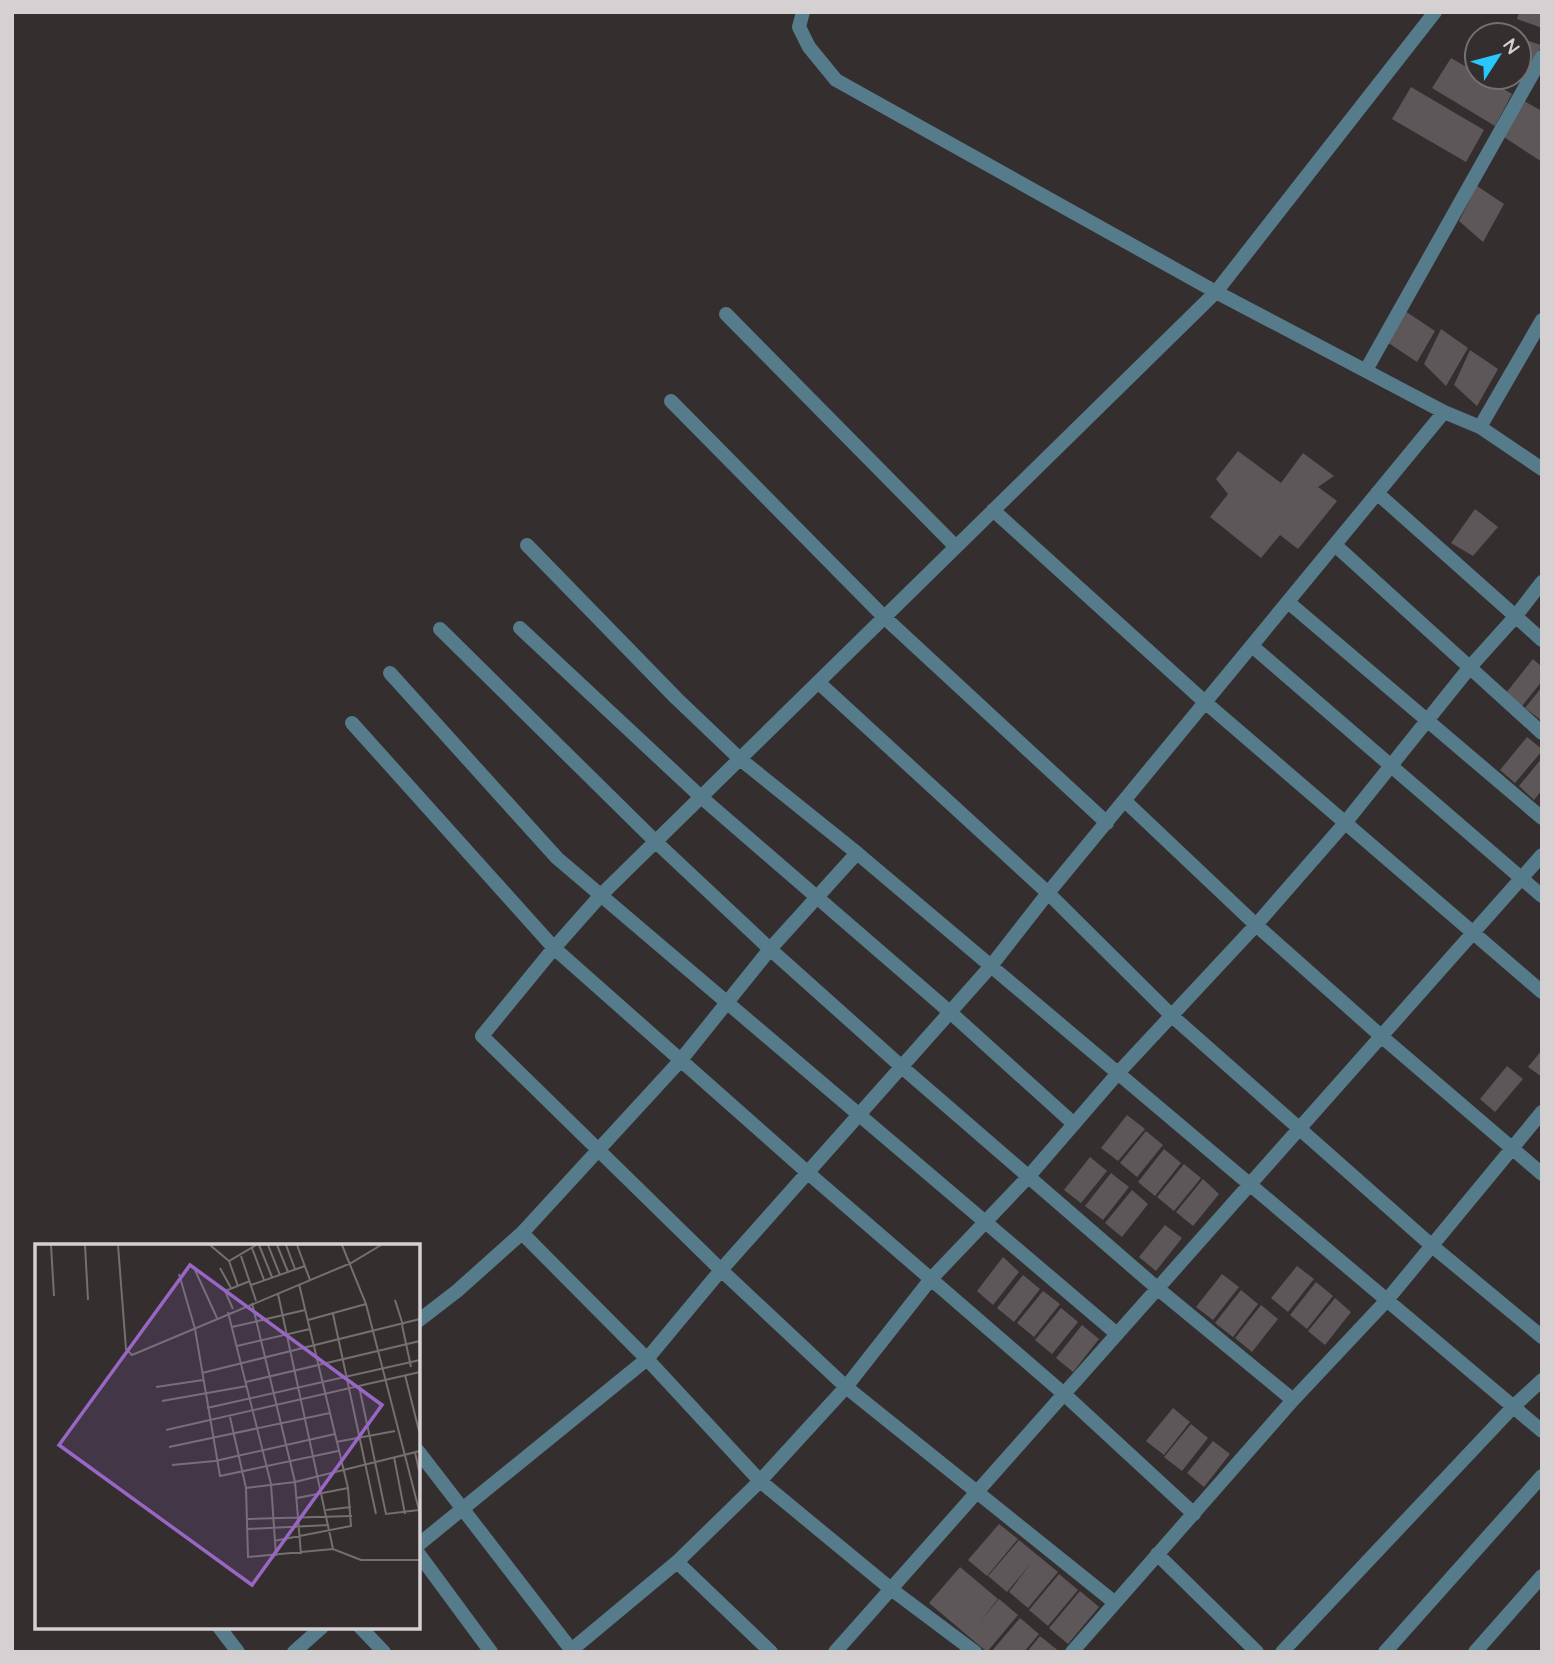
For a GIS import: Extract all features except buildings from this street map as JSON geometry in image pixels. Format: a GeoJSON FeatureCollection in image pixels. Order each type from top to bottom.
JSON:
{"type":"FeatureCollection","features":[{"type":"Feature","properties":{"kind":"street"},"geometry":{"type":"LineString","coordinates":[[803,12],[799,27],[809,47],[836,80],[1216,292],[1444,412],[1480,427],[1542,469]]}},
{"type":"Feature","properties":{"kind":"street"},"geometry":{"type":"LineString","coordinates":[[1114,1602],[846,1387],[721,1270],[482,1036],[601,895],[1216,292],[1435,12]]}},
{"type":"Feature","properties":{"kind":"street"},"geometry":{"type":"LineString","coordinates":[[1366,370],[1542,57]]}},
{"type":"Feature","properties":{"kind":"street"},"geometry":{"type":"LineString","coordinates":[[726,314],[956,547]]}},
{"type":"Feature","properties":{"kind":"street"},"geometry":{"type":"LineString","coordinates":[[1480,427],[1542,320]]}},
{"type":"Feature","properties":{"kind":"street"},"geometry":{"type":"LineString","coordinates":[[671,401],[884,617],[1107,823]]}},
{"type":"Feature","properties":{"kind":"street"},"geometry":{"type":"LineString","coordinates":[[420,1543],[647,1359],[807,1172],[991,967],[1048,893],[1444,412]]}},
{"type":"Feature","properties":{"kind":"street"},"geometry":{"type":"LineString","coordinates":[[1377,494],[1542,640]]}},
{"type":"Feature","properties":{"kind":"street"},"geometry":{"type":"LineString","coordinates":[[993,510],[1206,703],[1542,992]]}},
{"type":"Feature","properties":{"kind":"street"},"geometry":{"type":"LineString","coordinates":[[527,545],[676,698],[740,759],[857,853],[1542,1431]]}},
{"type":"Feature","properties":{"kind":"street"},"geometry":{"type":"LineString","coordinates":[[1335,545],[1542,733]]}},
{"type":"Feature","properties":{"kind":"street"},"geometry":{"type":"LineString","coordinates":[[420,1453],[463,1506],[571,1651],[677,1562],[760,1481],[846,1387],[930,1280],[1029,1176],[1118,1073],[1256,925],[1345,823],[1542,582]]}},
{"type":"Feature","properties":{"kind":"street"},"geometry":{"type":"LineString","coordinates":[[1288,602],[1542,818]]}},
{"type":"Feature","properties":{"kind":"street"},"geometry":{"type":"LineString","coordinates":[[520,628],[701,797],[951,1013],[1074,1124]]}},
{"type":"Feature","properties":{"kind":"street"},"geometry":{"type":"LineString","coordinates":[[440,629],[656,842],[770,949],[1157,1288],[1293,1400]]}},
{"type":"Feature","properties":{"kind":"street"},"geometry":{"type":"LineString","coordinates":[[1252,646],[1542,896]]}},
{"type":"Feature","properties":{"kind":"street"},"geometry":{"type":"LineString","coordinates":[[390,673],[557,858],[1117,1334]]}},
{"type":"Feature","properties":{"kind":"street"},"geometry":{"type":"LineString","coordinates":[[818,682],[1048,893],[1172,1016],[1431,1245],[1542,1337]]}},
{"type":"Feature","properties":{"kind":"street"},"geometry":{"type":"LineString","coordinates":[[352,723],[554,948],[1063,1394],[1194,1514]]}},
{"type":"Feature","properties":{"kind":"street"},"geometry":{"type":"LineString","coordinates":[[1125,801],[1256,925],[1542,1174]]}},
{"type":"Feature","properties":{"kind":"street"},"geometry":{"type":"LineString","coordinates":[[420,1319],[457,1291],[522,1233],[680,1061],[770,949],[857,853]]}},
{"type":"Feature","properties":{"kind":"street"},"geometry":{"type":"LineString","coordinates":[[835,1652],[1542,855]]}},
{"type":"Feature","properties":{"kind":"street"},"geometry":{"type":"LineString","coordinates":[[1072,1652],[1293,1400],[1387,1300],[1542,1112]]}},
{"type":"Feature","properties":{"kind":"street"},"geometry":{"type":"LineString","coordinates":[[522,1233],[647,1359],[760,1481],[891,1589],[975,1652]]}},
{"type":"Feature","properties":{"kind":"street"},"geometry":{"type":"LineString","coordinates":[[1282,1652],[1513,1407],[1542,1380]]}},
{"type":"Feature","properties":{"kind":"street"},"geometry":{"type":"LineString","coordinates":[[1385,1652],[1542,1476]]}},
{"type":"Feature","properties":{"kind":"street"},"geometry":{"type":"LineString","coordinates":[[1157,1553],[1257,1652]]}},
{"type":"Feature","properties":{"kind":"street"},"geometry":{"type":"LineString","coordinates":[[420,1556],[491,1652]]}},
{"type":"Feature","properties":{"kind":"street"},"geometry":{"type":"LineString","coordinates":[[677,1562],[771,1652]]}},
{"type":"Feature","properties":{"kind":"street"},"geometry":{"type":"LineString","coordinates":[[1475,1652],[1542,1576]]}},
{"type":"Feature","properties":{"kind":"street"},"geometry":{"type":"LineString","coordinates":[[221,1629],[238,1652]]}},
{"type":"Feature","properties":{"kind":"street"},"geometry":{"type":"LineString","coordinates":[[293,1652],[320,1629]]}},
{"type":"Feature","properties":{"kind":"street"},"geometry":{"type":"LineString","coordinates":[[362,1629],[384,1652]]}}]}
